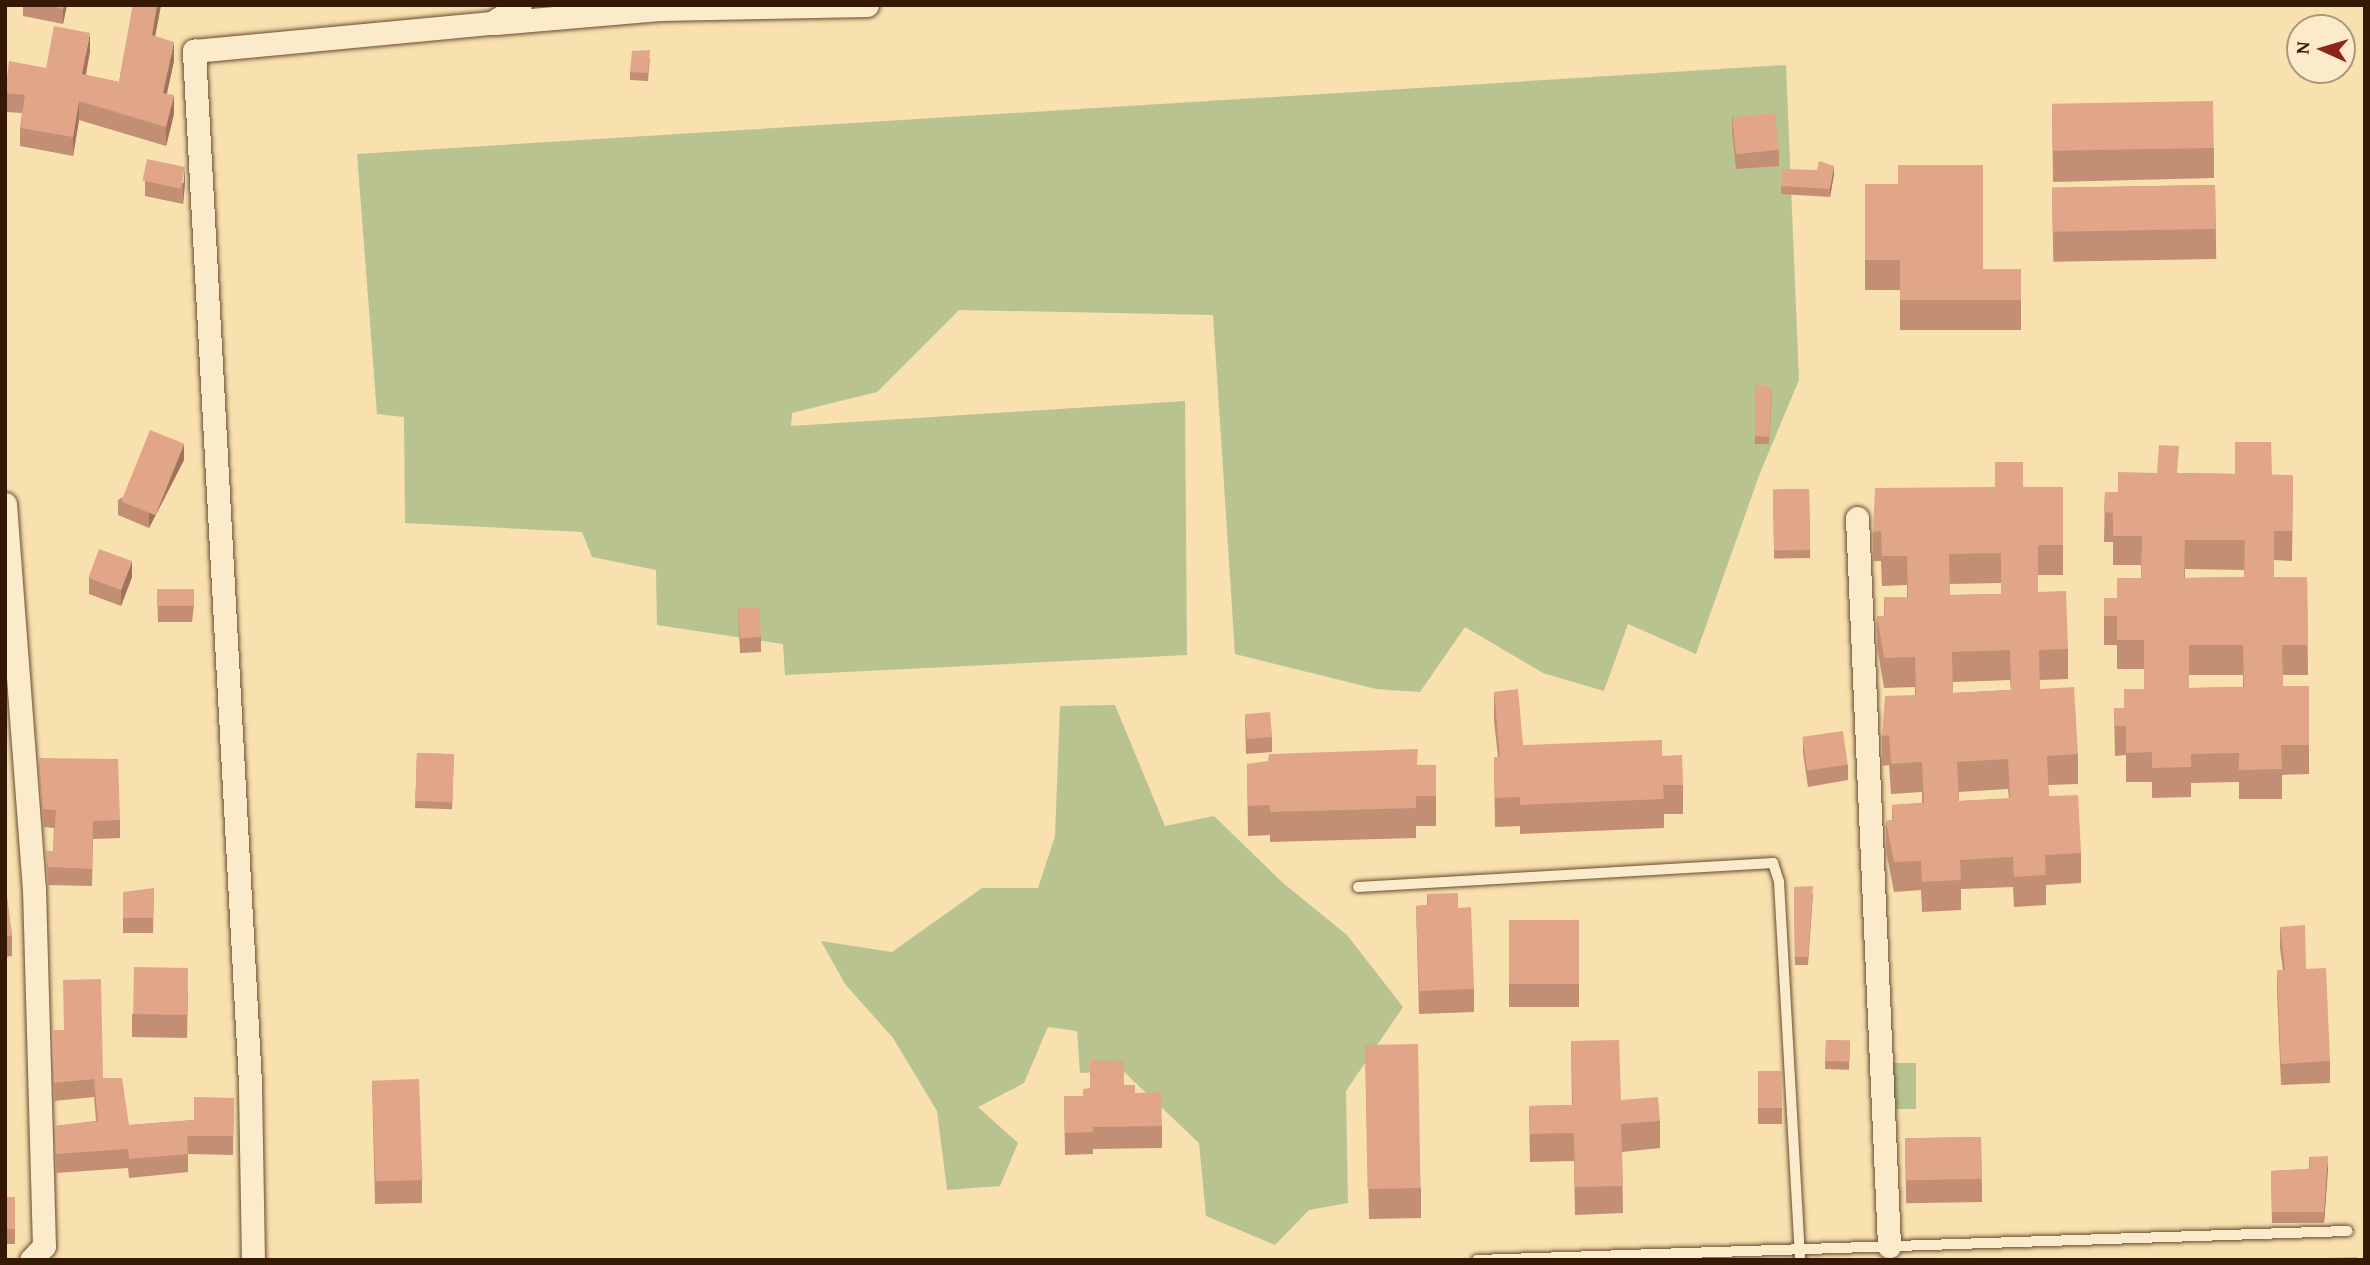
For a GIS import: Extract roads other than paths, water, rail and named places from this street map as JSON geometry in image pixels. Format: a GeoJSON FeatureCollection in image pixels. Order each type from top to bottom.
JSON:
{"type":"FeatureCollection","features":[{"type":"Feature","properties":{"kind":"street"},"geometry":{"type":"LineString","coordinates":[[492,23],[520,5]]}},
{"type":"Feature","properties":{"kind":"street"},"geometry":{"type":"LineString","coordinates":[[253,1260],[250,1083],[194,51],[659,9],[867,5]]}},
{"type":"Feature","properties":{"kind":"street"},"geometry":{"type":"LineString","coordinates":[[5,504],[34,889],[44,1246],[31,1260]]}},
{"type":"Feature","properties":{"kind":"street"},"geometry":{"type":"LineString","coordinates":[[1857,518],[1889,1246]]}},
{"type":"Feature","properties":{"kind":"lane"},"geometry":{"type":"LineString","coordinates":[[1358,887],[1773,863],[1779,881],[1800,1254]]}},
{"type":"Feature","properties":{"kind":"lane"},"geometry":{"type":"LineString","coordinates":[[1477,1260],[1800,1254],[1889,1246],[2348,1231]]}}]}
